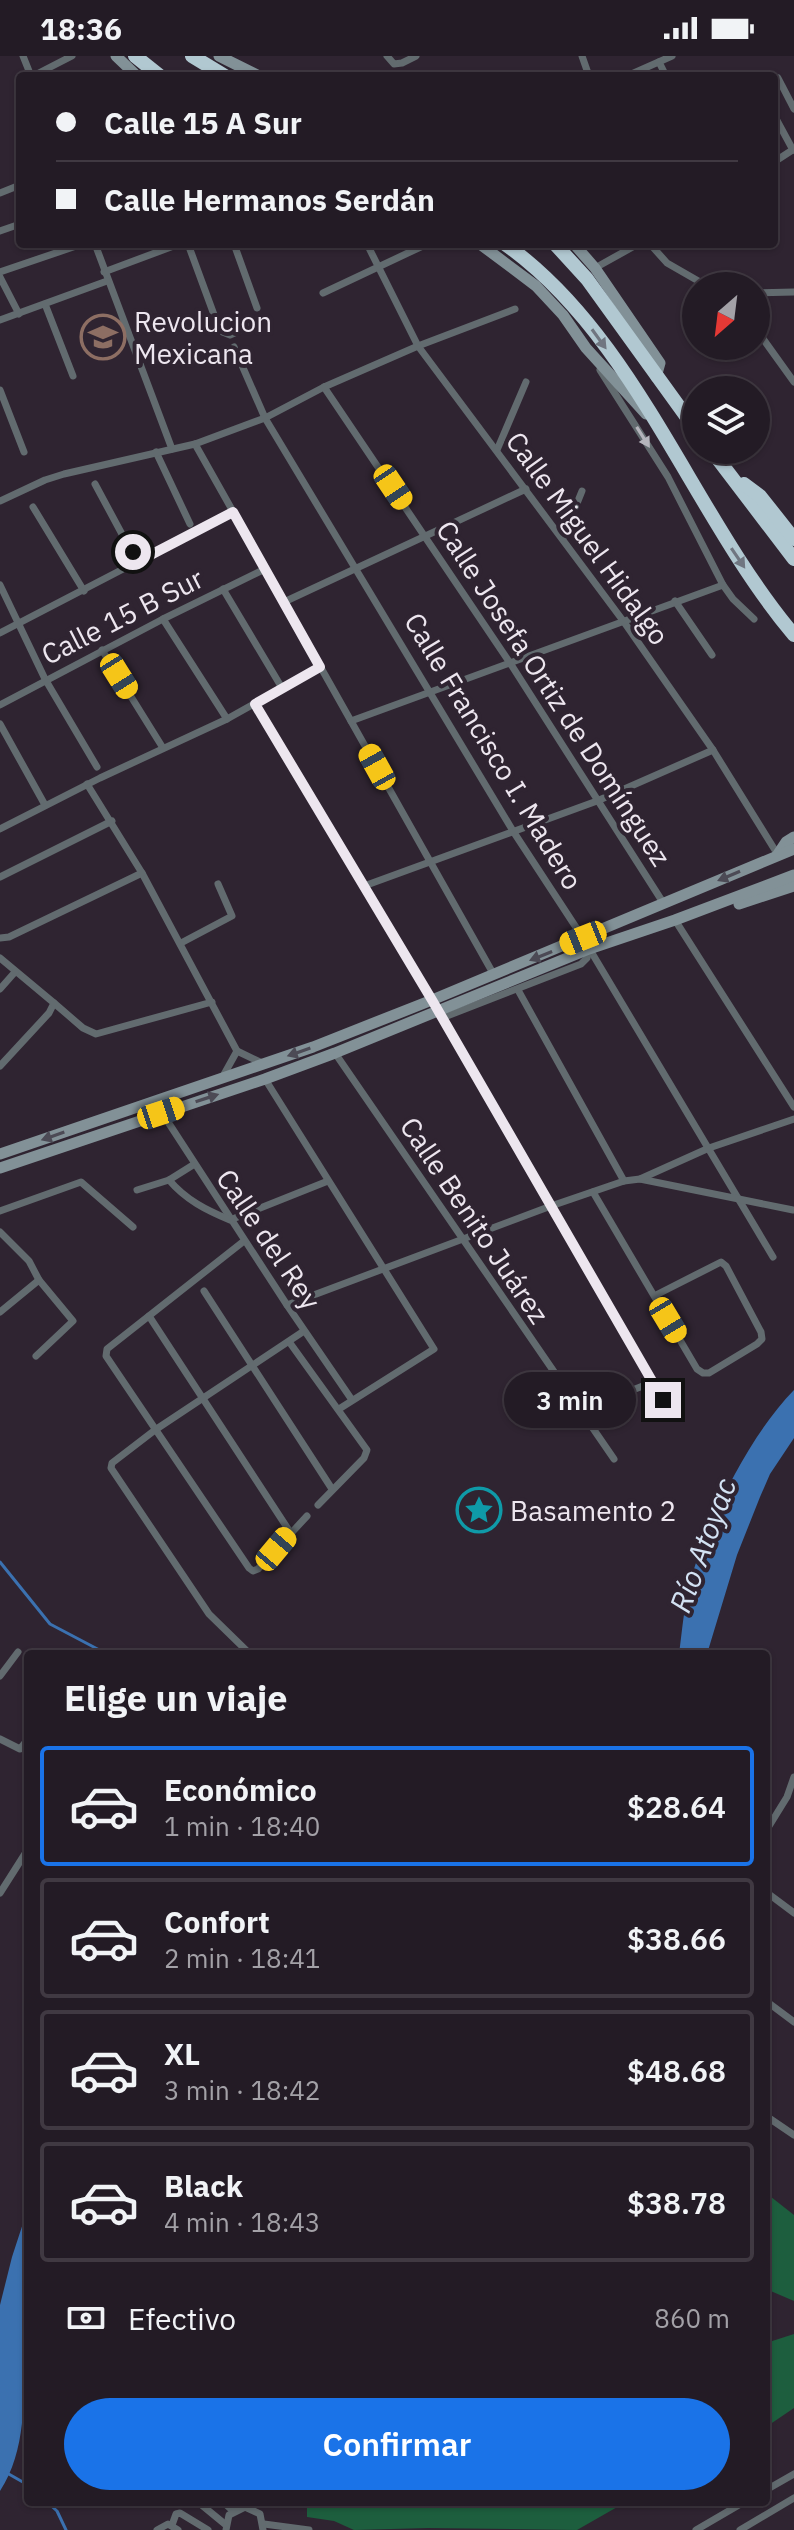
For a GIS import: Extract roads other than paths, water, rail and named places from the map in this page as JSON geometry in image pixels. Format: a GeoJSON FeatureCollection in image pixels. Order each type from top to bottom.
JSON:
{"type":"FeatureCollection","features":[{"type":"Feature","properties":{"kind":"highway"},"geometry":{"type":"LineString","coordinates":[[135,56],[155,72]]}},
{"type":"Feature","properties":{"kind":"highway"},"geometry":{"type":"LineString","coordinates":[[192,56],[218,72]]}},
{"type":"Feature","properties":{"kind":"highway"},"geometry":{"type":"LineString","coordinates":[[510,248],[551,281],[590,326],[624,374],[734,554],[794,644]]}},
{"type":"Feature","properties":{"kind":"highway"},"geometry":{"type":"LineString","coordinates":[[559,248],[587,279],[682,411]]}},
{"type":"Feature","properties":{"kind":"highway"},"geometry":{"type":"LineString","coordinates":[[722,464],[794,559]]}},
{"type":"Feature","properties":{"kind":"highway"},"geometry":{"type":"LineString","coordinates":[[728,471],[760,496],[794,539]]}},
{"type":"Feature","properties":{"kind":"highway"},"geometry":{"type":"LineString","coordinates":[[776,614],[794,635]]}},
{"type":"Feature","properties":{"kind":"main road"},"geometry":{"type":"LineString","coordinates":[[116,56],[133,72]]}},
{"type":"Feature","properties":{"kind":"main road"},"geometry":{"type":"LineString","coordinates":[[219,56],[251,72]]}},
{"type":"Feature","properties":{"kind":"main road"},"geometry":{"type":"LineString","coordinates":[[485,248],[536,286],[657,428]]}},
{"type":"Feature","properties":{"kind":"main road"},"geometry":{"type":"LineString","coordinates":[[578,248],[595,268],[660,363],[656,377]]}},
{"type":"Feature","properties":{"kind":"main road"},"geometry":{"type":"LineString","coordinates":[[778,855],[786,842],[794,837]]}},
{"type":"Feature","properties":{"kind":"main road"},"geometry":{"type":"LineString","coordinates":[[0,1168],[335,1053],[435,1006],[586,943],[664,904],[794,849]]}},
{"type":"Feature","properties":{"kind":"main road"},"geometry":{"type":"LineString","coordinates":[[0,1154],[435,1006],[494,975],[586,943],[675,920],[794,875]]}},
{"type":"Feature","properties":{"kind":"main road"},"geometry":{"type":"LineString","coordinates":[[723,903],[738,904],[794,886]]}},
{"type":"Feature","properties":{"kind":"street"},"geometry":{"type":"LineString","coordinates":[[40,72],[72,56]]}},
{"type":"Feature","properties":{"kind":"street"},"geometry":{"type":"LineString","coordinates":[[387,56],[394,64],[416,56]]}},
{"type":"Feature","properties":{"kind":"street"},"geometry":{"type":"LineString","coordinates":[[636,72],[672,56]]}},
{"type":"Feature","properties":{"kind":"street"},"geometry":{"type":"LineString","coordinates":[[659,62],[664,72]]}},
{"type":"Feature","properties":{"kind":"street"},"geometry":{"type":"LineString","coordinates":[[778,78],[794,109]]}},
{"type":"Feature","properties":{"kind":"street"},"geometry":{"type":"LineString","coordinates":[[778,122],[793,149]]}},
{"type":"Feature","properties":{"kind":"street"},"geometry":{"type":"LineString","coordinates":[[19,314],[0,274],[71,248]]}},
{"type":"Feature","properties":{"kind":"street"},"geometry":{"type":"LineString","coordinates":[[96,248],[172,449]]}},
{"type":"Feature","properties":{"kind":"street"},"geometry":{"type":"LineString","coordinates":[[104,272],[168,248]]}},
{"type":"Feature","properties":{"kind":"street"},"geometry":{"type":"LineString","coordinates":[[189,248],[220,331],[230,335],[250,326]]}},
{"type":"Feature","properties":{"kind":"street"},"geometry":{"type":"LineString","coordinates":[[235,248],[257,308]]}},
{"type":"Feature","properties":{"kind":"street","name":"Calle Miguel Hidalgo"},"geometry":{"type":"LineString","coordinates":[[369,248],[418,346],[624,622],[713,750],[778,855]]}},
{"type":"Feature","properties":{"kind":"street"},"geometry":{"type":"LineString","coordinates":[[323,293],[418,248]]}},
{"type":"Feature","properties":{"kind":"street"},"geometry":{"type":"LineString","coordinates":[[595,268],[631,248]]}},
{"type":"Feature","properties":{"kind":"street"},"geometry":{"type":"LineString","coordinates":[[654,248],[667,263],[683,272]]}},
{"type":"Feature","properties":{"kind":"street"},"geometry":{"type":"LineString","coordinates":[[0,320],[107,281]]}},
{"type":"Feature","properties":{"kind":"street"},"geometry":{"type":"LineString","coordinates":[[770,293],[794,292]]}},
{"type":"Feature","properties":{"kind":"street"},"geometry":{"type":"LineString","coordinates":[[45,304],[73,376]]}},
{"type":"Feature","properties":{"kind":"street"},"geometry":{"type":"LineString","coordinates":[[0,501],[45,480],[195,444],[265,418],[324,387],[418,346],[515,309]]}},
{"type":"Feature","properties":{"kind":"street","name":"Calle Francisco I. Madero"},"geometry":{"type":"LineString","coordinates":[[234,347],[265,418],[513,831],[586,943],[773,1257]]}},
{"type":"Feature","properties":{"kind":"street"},"geometry":{"type":"LineString","coordinates":[[586,348],[668,477],[723,585],[754,619]]}},
{"type":"Feature","properties":{"kind":"street"},"geometry":{"type":"LineString","coordinates":[[770,349],[794,382]]}},
{"type":"Feature","properties":{"kind":"street"},"geometry":{"type":"LineString","coordinates":[[497,450],[526,382]]}},
{"type":"Feature","properties":{"kind":"street","name":"Calle Josefa Ortiz de Domínguez"},"geometry":{"type":"LineString","coordinates":[[324,387],[510,663],[664,904]]}},
{"type":"Feature","properties":{"kind":"street"},"geometry":{"type":"LineString","coordinates":[[0,390],[24,452]]}},
{"type":"Feature","properties":{"kind":"street"},"geometry":{"type":"LineString","coordinates":[[195,444],[494,975]]}},
{"type":"Feature","properties":{"kind":"street"},"geometry":{"type":"LineString","coordinates":[[156,452],[190,524]]}},
{"type":"Feature","properties":{"kind":"street"},"geometry":{"type":"LineString","coordinates":[[95,484],[137,562]]}},
{"type":"Feature","properties":{"kind":"street"},"geometry":{"type":"LineString","coordinates":[[284,602],[526,489]]}},
{"type":"Feature","properties":{"kind":"street"},"geometry":{"type":"LineString","coordinates":[[563,538],[582,491]]}},
{"type":"Feature","properties":{"kind":"street"},"geometry":{"type":"LineString","coordinates":[[33,507],[84,591]]}},
{"type":"Feature","properties":{"kind":"street"},"geometry":{"type":"LineString","coordinates":[[0,633],[233,512]]}},
{"type":"Feature","properties":{"kind":"street","name":"Calle 15 B Sur"},"geometry":{"type":"LineString","coordinates":[[0,705],[45,679],[265,569]]}},
{"type":"Feature","properties":{"kind":"street"},"geometry":{"type":"LineString","coordinates":[[0,585],[45,679],[97,767]]}},
{"type":"Feature","properties":{"kind":"street"},"geometry":{"type":"LineString","coordinates":[[351,721],[723,585]]}},
{"type":"Feature","properties":{"kind":"street"},"geometry":{"type":"LineString","coordinates":[[223,589],[282,688]]}},
{"type":"Feature","properties":{"kind":"street"},"geometry":{"type":"LineString","coordinates":[[675,601],[712,655]]}},
{"type":"Feature","properties":{"kind":"street"},"geometry":{"type":"LineString","coordinates":[[163,619],[227,719]]}},
{"type":"Feature","properties":{"kind":"street"},"geometry":{"type":"LineString","coordinates":[[102,650],[163,748]]}},
{"type":"Feature","properties":{"kind":"street"},"geometry":{"type":"LineString","coordinates":[[0,829],[87,784],[227,719],[320,667]]}},
{"type":"Feature","properties":{"kind":"street"},"geometry":{"type":"LineString","coordinates":[[255,704],[435,1006],[673,1417]]}},
{"type":"Feature","properties":{"kind":"street"},"geometry":{"type":"LineString","coordinates":[[0,724],[45,805]]}},
{"type":"Feature","properties":{"kind":"street"},"geometry":{"type":"LineString","coordinates":[[364,886],[597,801],[713,750]]}},
{"type":"Feature","properties":{"kind":"street"},"geometry":{"type":"LineString","coordinates":[[87,784],[142,873],[237,1051],[265,1064]]}},
{"type":"Feature","properties":{"kind":"street"},"geometry":{"type":"LineString","coordinates":[[0,877],[112,821]]}},
{"type":"Feature","properties":{"kind":"street"},"geometry":{"type":"LineString","coordinates":[[0,938],[9,937],[142,873]]}},
{"type":"Feature","properties":{"kind":"street"},"geometry":{"type":"LineString","coordinates":[[181,943],[232,916],[218,884]]}},
{"type":"Feature","properties":{"kind":"street"},"geometry":{"type":"LineString","coordinates":[[675,920],[794,1107]]}},
{"type":"Feature","properties":{"kind":"street"},"geometry":{"type":"LineString","coordinates":[[435,1006],[447,1016],[581,964],[587,958],[586,943]]}},
{"type":"Feature","properties":{"kind":"street"},"geometry":{"type":"LineString","coordinates":[[0,958],[83,1028],[96,1034],[212,1002]]}},
{"type":"Feature","properties":{"kind":"street"},"geometry":{"type":"LineString","coordinates":[[0,989],[15,972]]}},
{"type":"Feature","properties":{"kind":"street"},"geometry":{"type":"LineString","coordinates":[[518,990],[624,1181]]}},
{"type":"Feature","properties":{"kind":"street"},"geometry":{"type":"LineString","coordinates":[[0,1066],[49,1013],[54,1003]]}},
{"type":"Feature","properties":{"kind":"street"},"geometry":{"type":"LineString","coordinates":[[221,1078],[237,1051]]}},
{"type":"Feature","properties":{"kind":"street","name":"Calle Benito Juárez"},"geometry":{"type":"LineString","coordinates":[[335,1053],[614,1459]]}},
{"type":"Feature","properties":{"kind":"street"},"geometry":{"type":"LineString","coordinates":[[265,1079],[434,1349],[339,1409]]}},
{"type":"Feature","properties":{"kind":"street","name":"Calle del Rey"},"geometry":{"type":"LineString","coordinates":[[151,1103],[161,1113],[352,1400]]}},
{"type":"Feature","properties":{"kind":"street"},"geometry":{"type":"LineString","coordinates":[[287,1305],[551,1206],[624,1181],[640,1179],[709,1148],[794,1119]]}},
{"type":"Feature","properties":{"kind":"street"},"geometry":{"type":"LineString","coordinates":[[137,1190],[169,1180],[193,1165]]}},
{"type":"Feature","properties":{"kind":"street"},"geometry":{"type":"LineString","coordinates":[[640,1179],[793,1210]]}},
{"type":"Feature","properties":{"kind":"street"},"geometry":{"type":"LineString","coordinates":[[169,1180],[188,1198],[230,1220],[328,1181]]}},
{"type":"Feature","properties":{"kind":"street"},"geometry":{"type":"LineString","coordinates":[[0,1211],[81,1182],[133,1227]]}},
{"type":"Feature","properties":{"kind":"street"},"geometry":{"type":"LineString","coordinates":[[593,1192],[654,1296],[697,1369],[709,1373],[762,1339],[726,1266],[721,1262],[654,1296]]}},
{"type":"Feature","properties":{"kind":"street"},"geometry":{"type":"LineString","coordinates":[[0,1232],[29,1261],[39,1280],[73,1321],[36,1356]]}},
{"type":"Feature","properties":{"kind":"street"},"geometry":{"type":"LineString","coordinates":[[0,1246],[9,1240]]}},
{"type":"Feature","properties":{"kind":"street"},"geometry":{"type":"LineString","coordinates":[[244,1241],[107,1349],[106,1356],[249,1568],[253,1571],[262,1565],[307,1516]]}},
{"type":"Feature","properties":{"kind":"street"},"geometry":{"type":"LineString","coordinates":[[0,1312],[39,1280]]}},
{"type":"Feature","properties":{"kind":"street"},"geometry":{"type":"LineString","coordinates":[[204,1291],[332,1489],[318,1505]]}},
{"type":"Feature","properties":{"kind":"street"},"geometry":{"type":"LineString","coordinates":[[149,1316],[290,1532]]}},
{"type":"Feature","properties":{"kind":"street"},"geometry":{"type":"LineString","coordinates":[[246,1650],[209,1614],[111,1468],[112,1463],[155,1430],[304,1331]]}},
{"type":"Feature","properties":{"kind":"street","name":"Calle del Rey"},"geometry":{"type":"LineString","coordinates":[[290,1343],[367,1450],[364,1458],[332,1489]]}},
{"type":"Feature","properties":{"kind":"street"},"geometry":{"type":"LineString","coordinates":[[542,1419],[579,1411],[653,1382]]}},
{"type":"Feature","properties":{"kind":"street"},"geometry":{"type":"LineString","coordinates":[[0,1676],[18,1652]]}},
{"type":"Feature","properties":{"kind":"street"},"geometry":{"type":"LineString","coordinates":[[0,1739],[20,1749],[24,1744]]}},
{"type":"Feature","properties":{"kind":"street"},"geometry":{"type":"LineString","coordinates":[[770,1826],[790,1799],[794,1777]]}},
{"type":"Feature","properties":{"kind":"street"},"geometry":{"type":"LineString","coordinates":[[0,1893],[24,1855]]}},
{"type":"Feature","properties":{"kind":"street"},"geometry":{"type":"LineString","coordinates":[[770,1895],[794,1913]]}},
{"type":"Feature","properties":{"kind":"street"},"geometry":{"type":"LineString","coordinates":[[770,2004],[794,2022]]}},
{"type":"Feature","properties":{"kind":"street"},"geometry":{"type":"LineString","coordinates":[[770,2119],[794,2135]]}},
{"type":"Feature","properties":{"kind":"street"},"geometry":{"type":"LineString","coordinates":[[770,2488],[794,2474]]}},
{"type":"Feature","properties":{"kind":"street"},"geometry":{"type":"LineString","coordinates":[[740,2530],[794,2498]]}},
{"type":"Feature","properties":{"kind":"street"},"geometry":{"type":"LineString","coordinates":[[202,2506],[226,2528],[233,2511],[247,2506]]}},
{"type":"Feature","properties":{"kind":"street"},"geometry":{"type":"LineString","coordinates":[[227,2506],[233,2511]]}},
{"type":"Feature","properties":{"kind":"street"},"geometry":{"type":"LineString","coordinates":[[252,2506],[260,2514],[263,2527],[309,2530]]}},
{"type":"Feature","properties":{"kind":"street"},"geometry":{"type":"LineString","coordinates":[[696,2530],[737,2506]]}},
{"type":"Feature","properties":{"kind":"street"},"geometry":{"type":"LineString","coordinates":[[157,2530],[164,2525],[175,2528],[178,2513],[208,2530]]}},
{"type":"Feature","properties":{"kind":"water"},"geometry":{"type":"Polygon","coordinates":[[[794,1390],[794,1438],[770,1474],[760,1497],[737,1555],[708,1650],[679,1650],[689,1586],[706,1535],[745,1456],[794,1390]]]}},
{"type":"Feature","properties":{"kind":"water"},"geometry":{"type":"Polygon","coordinates":[[[24,2220],[24,2406],[15,2459],[0,2491],[0,2305],[24,2220]]]}},
{"type":"Feature","properties":{"kind":"waterway"},"geometry":{"type":"LineString","coordinates":[[0,1562],[50,1624],[99,1650]]}},
{"type":"Feature","properties":{"kind":"waterway"},"geometry":{"type":"LineString","coordinates":[[7,2473],[24,2483]]}},
{"type":"Feature","properties":{"kind":"waterway"},"geometry":{"type":"LineString","coordinates":[[51,2506],[66,2530]]}},
{"type":"Feature","properties":{"kind":"place","name":"Revolucion Mexicana"},"geometry":{"type":"Point","coordinates":[103,337]}},
{"type":"Feature","properties":{"kind":"place","name":"Basamento 2"},"geometry":{"type":"Point","coordinates":[479,1510]}},
{"type":"Feature","properties":{"kind":"water label","name":"Río Atoyac"},"geometry":{"type":"Point","coordinates":[702,1545]}}]}
